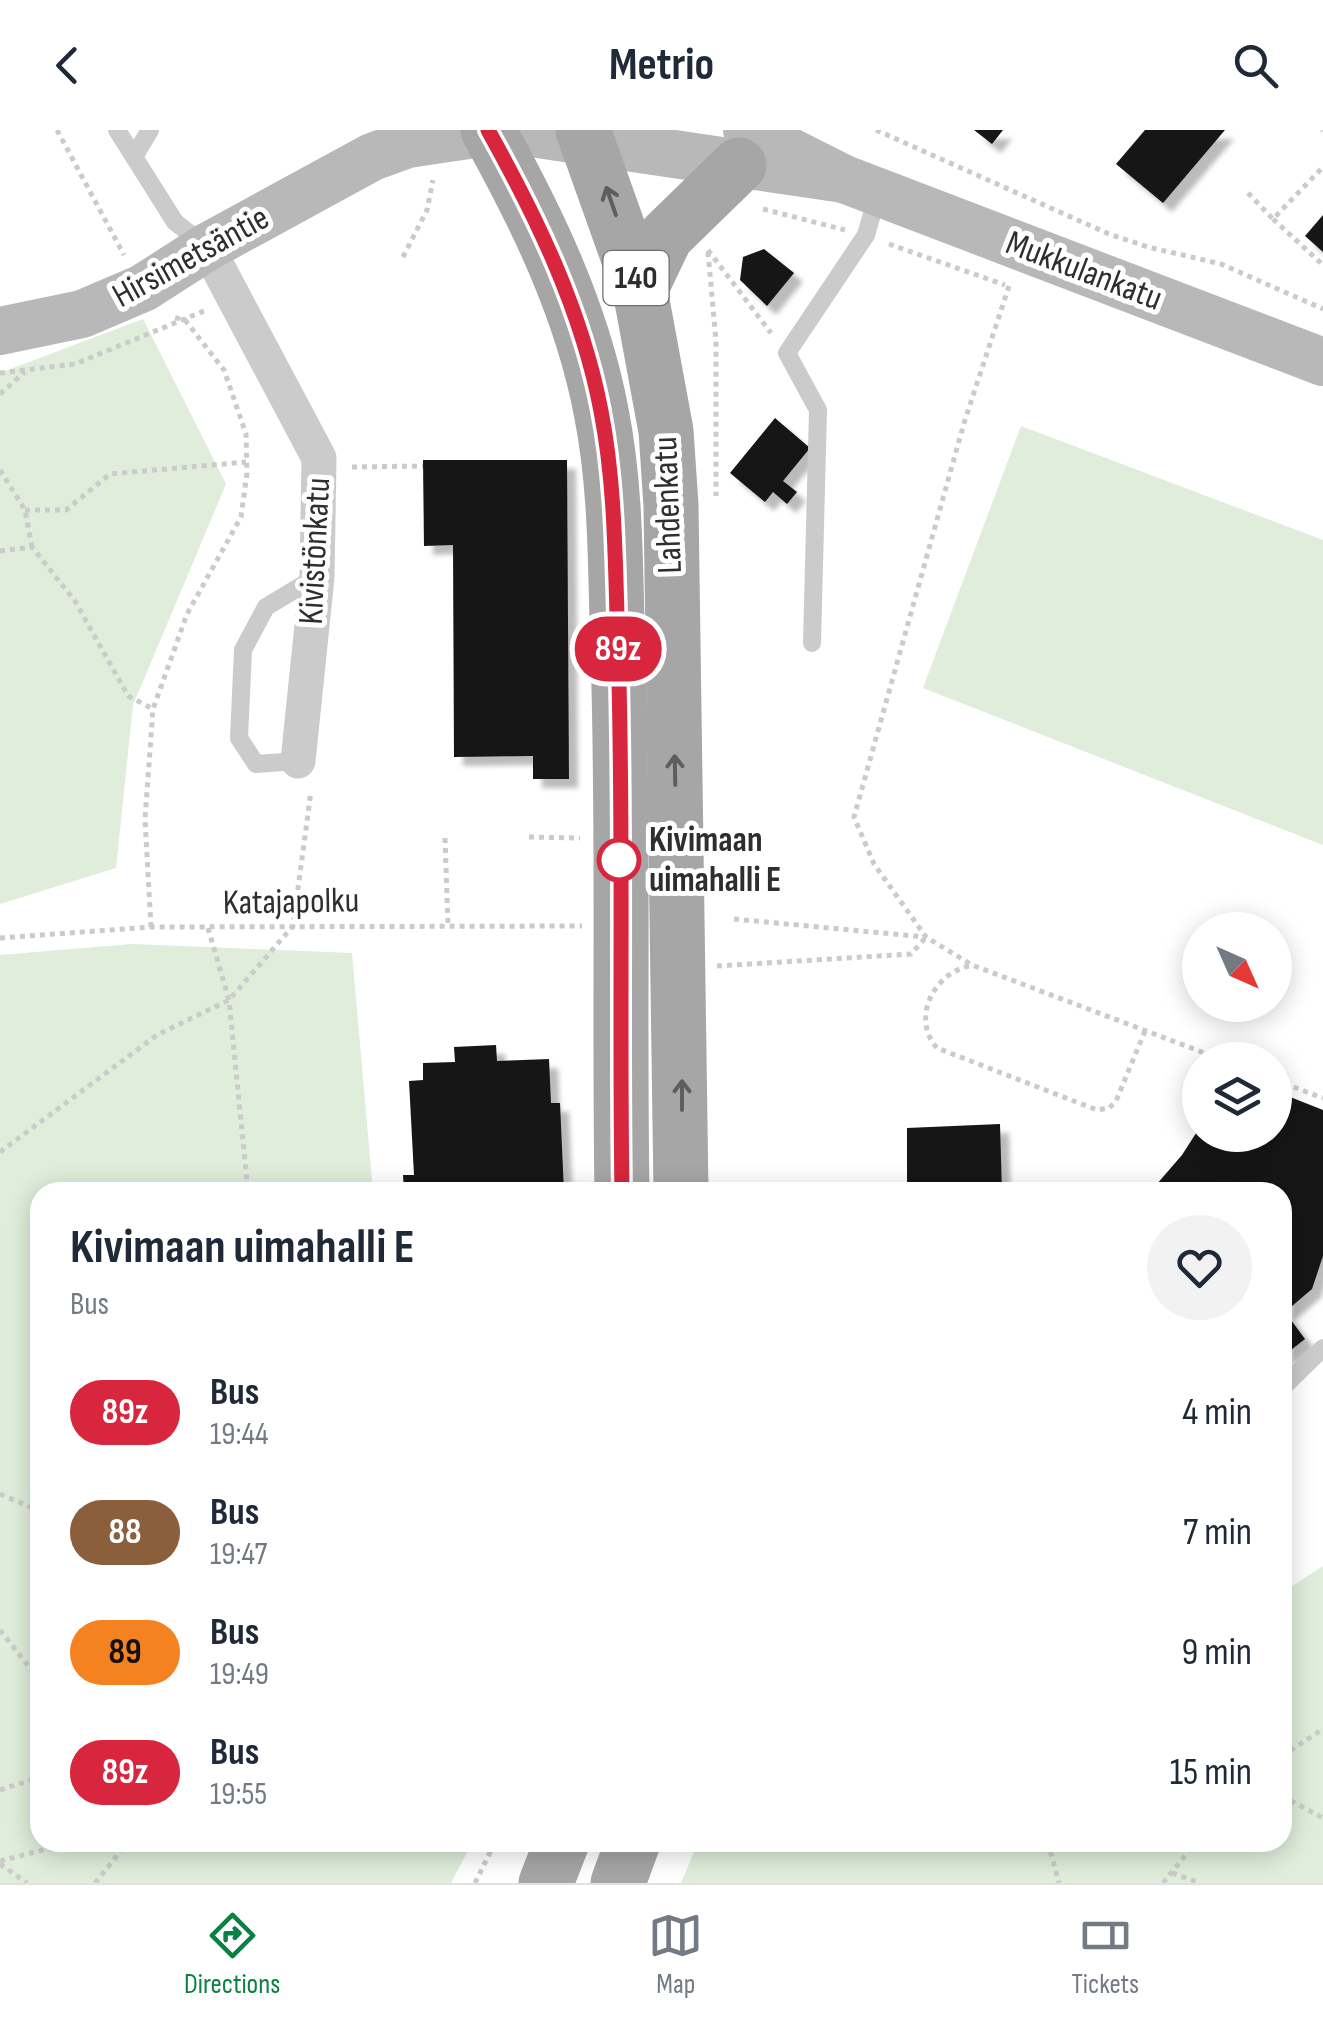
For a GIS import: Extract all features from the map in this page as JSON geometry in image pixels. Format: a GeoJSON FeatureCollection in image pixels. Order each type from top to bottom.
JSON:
{"type":"FeatureCollection","features":[{"type":"Feature","properties":{"kind":"main road","name":"Lahdenkatu"},"geometry":{"type":"LineString","coordinates":[[488,131],[546,241],[580,331],[601,410],[613,489],[620,715],[622,1182]]}},
{"type":"Feature","properties":{"kind":"main road","name":"Lahdenkatu"},"geometry":{"type":"LineString","coordinates":[[581,135],[640,290],[666,432],[671,505],[682,1048],[681,1182]]}},
{"type":"Feature","properties":{"kind":"main road"},"geometry":{"type":"LineString","coordinates":[[640,290],[666,236],[749,168]]}},
{"type":"Feature","properties":{"kind":"main road"},"geometry":{"type":"LineString","coordinates":[[546,1883],[558,1852]]}},
{"type":"Feature","properties":{"kind":"main road"},"geometry":{"type":"LineString","coordinates":[[618,1883],[629,1852]]}},
{"type":"Feature","properties":{"kind":"street","name":"Hirsimetsäntie"},"geometry":{"type":"LineString","coordinates":[[0,331],[82,314],[143,288],[387,144],[488,131]]}},
{"type":"Feature","properties":{"kind":"street","name":"Mukkulankatu"},"geometry":{"type":"LineString","coordinates":[[488,131],[581,135],[749,168],[863,202],[1323,362]]}},
{"type":"Feature","properties":{"kind":"street","name":"Kivistönkatu"},"geometry":{"type":"LineString","coordinates":[[207,248],[319,458],[317,577],[298,761]]}},
{"type":"Feature","properties":{"kind":"lane"},"geometry":{"type":"LineString","coordinates":[[118,130],[176,222],[207,248]]}},
{"type":"Feature","properties":{"kind":"lane"},"geometry":{"type":"LineString","coordinates":[[135,155],[150,130]]}},
{"type":"Feature","properties":{"kind":"lane"},"geometry":{"type":"LineString","coordinates":[[812,644],[818,410],[787,353],[863,202]]}},
{"type":"Feature","properties":{"kind":"lane"},"geometry":{"type":"LineString","coordinates":[[298,761],[256,764],[239,738],[243,650],[266,606],[317,577]]}},
{"type":"Feature","properties":{"kind":"lane"},"geometry":{"type":"LineString","coordinates":[[1292,1378],[1323,1348]]}},
{"type":"Feature","properties":{"kind":"path"},"geometry":{"type":"LineString","coordinates":[[56,130],[143,288],[162,314],[186,320],[224,370],[246,434],[241,517],[188,614],[153,709],[145,818],[152,927]]}},
{"type":"Feature","properties":{"kind":"path"},"geometry":{"type":"LineString","coordinates":[[876,130],[1109,234],[1221,264],[1323,309]]}},
{"type":"Feature","properties":{"kind":"path"},"geometry":{"type":"LineString","coordinates":[[1272,219],[1323,167]]}},
{"type":"Feature","properties":{"kind":"path"},"geometry":{"type":"LineString","coordinates":[[749,168],[863,202],[1009,286],[964,424],[854,816],[874,864],[926,937],[972,965],[1182,1044]]}},
{"type":"Feature","properties":{"kind":"path"},"geometry":{"type":"LineString","coordinates":[[403,257],[427,210],[434,172]]}},
{"type":"Feature","properties":{"kind":"path"},"geometry":{"type":"LineString","coordinates":[[1248,193],[1323,265]]}},
{"type":"Feature","properties":{"kind":"path"},"geometry":{"type":"LineString","coordinates":[[716,236],[707,248],[787,353]]}},
{"type":"Feature","properties":{"kind":"path"},"geometry":{"type":"LineString","coordinates":[[186,320],[231,294]]}},
{"type":"Feature","properties":{"kind":"path"},"geometry":{"type":"LineString","coordinates":[[0,394],[27,370]]}},
{"type":"Feature","properties":{"kind":"path"},"geometry":{"type":"LineString","coordinates":[[25,510],[66,510],[110,474],[246,462]]}},
{"type":"Feature","properties":{"kind":"path"},"geometry":{"type":"LineString","coordinates":[[344,467],[423,466]]}},
{"type":"Feature","properties":{"kind":"path"},"geometry":{"type":"LineString","coordinates":[[0,470],[25,510],[32,547],[75,600],[128,696],[153,709]]}},
{"type":"Feature","properties":{"kind":"path"},"geometry":{"type":"LineString","coordinates":[[0,551],[32,547]]}},
{"type":"Feature","properties":{"kind":"path"},"geometry":{"type":"LineString","coordinates":[[530,837],[580,838]]}},
{"type":"Feature","properties":{"kind":"path"},"geometry":{"type":"LineString","coordinates":[[445,838],[448,926]]}},
{"type":"Feature","properties":{"kind":"path"},"geometry":{"type":"LineString","coordinates":[[734,919],[926,937]]}},
{"type":"Feature","properties":{"kind":"path"},"geometry":{"type":"LineString","coordinates":[[0,1152],[157,1035],[229,1000],[293,926]]}},
{"type":"Feature","properties":{"kind":"path","name":"Katajapolku"},"geometry":{"type":"LineString","coordinates":[[0,938],[152,927],[582,926]]}},
{"type":"Feature","properties":{"kind":"path"},"geometry":{"type":"LineString","coordinates":[[208,928],[229,1000],[247,1182]]}},
{"type":"Feature","properties":{"kind":"path"},"geometry":{"type":"LineString","coordinates":[[716,966],[911,954],[926,937]]}},
{"type":"Feature","properties":{"kind":"path"},"geometry":{"type":"LineString","coordinates":[[972,965],[956,969],[942,980],[924,1016],[927,1036],[938,1048],[1097,1110],[1109,1108],[1116,1101],[1145,1030]]}},
{"type":"Feature","properties":{"kind":"path"},"geometry":{"type":"LineString","coordinates":[[1292,1086],[1323,1098]]}},
{"type":"Feature","properties":{"kind":"path"},"geometry":{"type":"LineString","coordinates":[[0,1494],[30,1507]]}},
{"type":"Feature","properties":{"kind":"path"},"geometry":{"type":"LineString","coordinates":[[0,1630],[30,1668]]}},
{"type":"Feature","properties":{"kind":"path"},"geometry":{"type":"LineString","coordinates":[[1292,1749],[1323,1729]]}},
{"type":"Feature","properties":{"kind":"path"},"geometry":{"type":"LineString","coordinates":[[0,1790],[30,1780]]}},
{"type":"Feature","properties":{"kind":"path"},"geometry":{"type":"LineString","coordinates":[[1292,1801],[1323,1818]]}},
{"type":"Feature","properties":{"kind":"path"},"geometry":{"type":"LineString","coordinates":[[0,1863],[39,1852]]}},
{"type":"Feature","properties":{"kind":"path"},"geometry":{"type":"LineString","coordinates":[[95,1883],[120,1852]]}},
{"type":"Feature","properties":{"kind":"path"},"geometry":{"type":"LineString","coordinates":[[475,1883],[490,1852]]}},
{"type":"Feature","properties":{"kind":"path"},"geometry":{"type":"LineString","coordinates":[[1051,1852],[1059,1883]]}},
{"type":"Feature","properties":{"kind":"path"},"geometry":{"type":"LineString","coordinates":[[1163,1883],[1188,1852]]}},
{"type":"Feature","properties":{"kind":"path"},"geometry":{"type":"LineString","coordinates":[[0,1863],[27,1883]]}},
{"type":"Feature","properties":{"kind":"path"},"geometry":{"type":"LineString","coordinates":[[1172,1873],[1200,1883]]}},
{"type":"Feature","properties":{"kind":"green space"},"geometry":{"type":"Polygon","coordinates":[[[143,319],[226,484],[133,705],[116,868],[0,904],[0,373],[143,319]]]}},
{"type":"Feature","properties":{"kind":"green space"},"geometry":{"type":"Polygon","coordinates":[[[1021,426],[1323,540],[1323,845],[923,688],[1021,426]]]}},
{"type":"Feature","properties":{"kind":"green space"},"geometry":{"type":"Polygon","coordinates":[[[132,944],[352,953],[372,1182],[30,1182],[30,1852],[467,1852],[451,1883],[0,1883],[0,955],[132,944]]]}},
{"type":"Feature","properties":{"kind":"green space"},"geometry":{"type":"Polygon","coordinates":[[[1323,1566],[1323,1883],[681,1883],[694,1852],[1292,1852],[1292,1586],[1323,1566]]]}},
{"type":"Feature","properties":{"kind":"building"},"geometry":{"type":"Polygon","coordinates":[[[974,130],[1003,130],[992,144],[974,130]]]}},
{"type":"Feature","properties":{"kind":"building"},"geometry":{"type":"Polygon","coordinates":[[[1145,130],[1225,130],[1163,203],[1116,164],[1145,130]]]}},
{"type":"Feature","properties":{"kind":"building"},"geometry":{"type":"Polygon","coordinates":[[[1323,215],[1323,252],[1305,236],[1323,215]]]}},
{"type":"Feature","properties":{"kind":"building"},"geometry":{"type":"Polygon","coordinates":[[[764,249],[794,273],[767,306],[740,280],[743,257],[764,249]]]}},
{"type":"Feature","properties":{"kind":"building"},"geometry":{"type":"Polygon","coordinates":[[[775,418],[810,448],[783,481],[797,492],[787,504],[773,492],[765,502],[730,473],[775,418]]]}},
{"type":"Feature","properties":{"kind":"building"},"geometry":{"type":"Polygon","coordinates":[[[423,460],[567,460],[569,779],[533,779],[533,756],[454,757],[453,545],[424,546],[423,460]]]}},
{"type":"Feature","properties":{"kind":"building"},"geometry":{"type":"Polygon","coordinates":[[[496,1045],[497,1061],[549,1059],[551,1103],[560,1103],[564,1182],[403,1182],[403,1175],[414,1175],[409,1081],[423,1080],[423,1063],[455,1062],[454,1047],[496,1045]]]}},
{"type":"Feature","properties":{"kind":"building"},"geometry":{"type":"Polygon","coordinates":[[[1292,1098],[1323,1110],[1323,1256],[1312,1289],[1292,1306],[1292,1182],[1159,1182],[1182,1155],[1292,1152],[1292,1098]]]}},
{"type":"Feature","properties":{"kind":"building"},"geometry":{"type":"Polygon","coordinates":[[[1000,1124],[1002,1182],[907,1182],[907,1128],[1000,1124]]]}},
{"type":"Feature","properties":{"kind":"building"},"geometry":{"type":"Polygon","coordinates":[[[1292,1321],[1305,1339],[1292,1349],[1292,1321]]]}},
{"type":"Feature","properties":{"kind":"bus line","name":"89z"},"geometry":{"type":"LineString","coordinates":[[488,130],[546,241],[580,331],[601,410],[613,489],[620,715],[622,1182]]}},
{"type":"Feature","properties":{"kind":"place","name":"Kivimaan uimahalli E"},"geometry":{"type":"Point","coordinates":[619,860]}}]}
